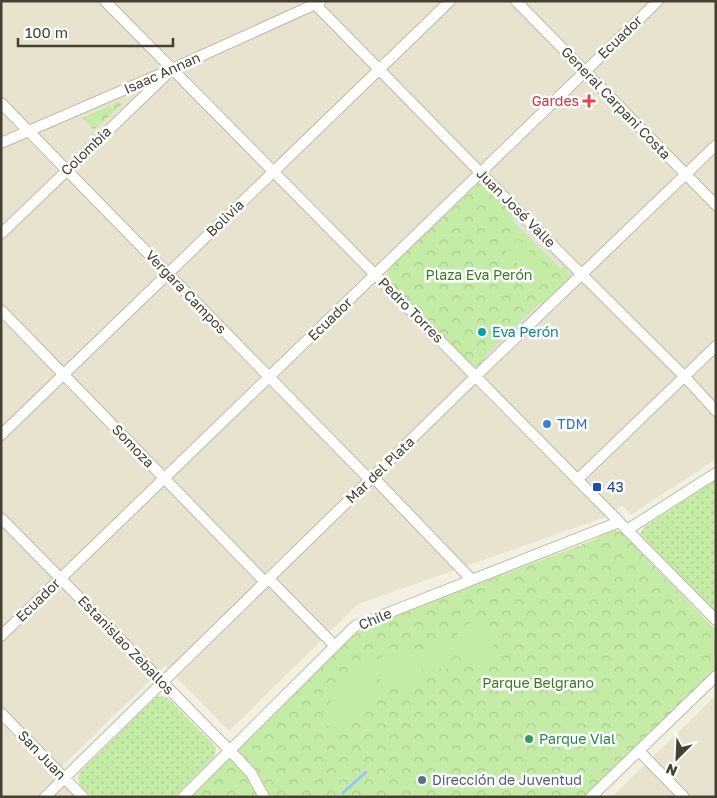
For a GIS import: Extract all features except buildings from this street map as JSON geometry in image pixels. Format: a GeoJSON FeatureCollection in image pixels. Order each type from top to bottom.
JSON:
{"type":"FeatureCollection","features":[{"type":"Feature","properties":{"kind":"street","name":"Pedro Torres"},"geometry":{"type":"LineString","coordinates":[[105,1],[716,620]]}},
{"type":"Feature","properties":{"kind":"street","name":"Bolivia"},"geometry":{"type":"LineString","coordinates":[[1,435],[450,1]]}},
{"type":"Feature","properties":{"kind":"street","name":"General Carpani Costa"},"geometry":{"type":"LineString","coordinates":[[516,1],[716,205]]}},
{"type":"Feature","properties":{"kind":"street","name":"Ecuador"},"geometry":{"type":"LineString","coordinates":[[1,636],[658,1]]}},
{"type":"Feature","properties":{"kind":"street","name":"Isaac Annan"},"geometry":{"type":"LineString","coordinates":[[1,143],[172,69],[304,5],[318,3]]}},
{"type":"Feature","properties":{"kind":"street","name":"Juan José Valle"},"geometry":{"type":"LineString","coordinates":[[318,3],[380,70],[685,377],[716,411]]}},
{"type":"Feature","properties":{"kind":"street","name":"Colombia"},"geometry":{"type":"LineString","coordinates":[[1,234],[172,69]]}},
{"type":"Feature","properties":{"kind":"street","name":"Vergara Campos"},"geometry":{"type":"LineString","coordinates":[[1,103],[269,378],[471,580]]}},
{"type":"Feature","properties":{"kind":"street","name":"Mar del Plata"},"geometry":{"type":"LineString","coordinates":[[45,797],[476,376],[716,145]]}},
{"type":"Feature","properties":{"kind":"street","name":"Somoza"},"geometry":{"type":"LineString","coordinates":[[1,310],[165,479],[334,645]]}},
{"type":"Feature","properties":{"kind":"street"},"geometry":{"type":"LineString","coordinates":[[577,480],[716,346]]}},
{"type":"Feature","properties":{"kind":"street","name":"Chile"},"geometry":{"type":"LineString","coordinates":[[183,797],[355,626],[471,580],[623,526],[716,473]]}},
{"type":"Feature","properties":{"kind":"street","name":"Estanislao Zeballos"},"geometry":{"type":"LineString","coordinates":[[1,518],[251,774],[264,797]]}},
{"type":"Feature","properties":{"kind":"street"},"geometry":{"type":"LineString","coordinates":[[591,797],[716,676]]}},
{"type":"Feature","properties":{"kind":"street","name":"San Juan"},"geometry":{"type":"LineString","coordinates":[[1,713],[83,797]]}},
{"type":"Feature","properties":{"kind":"street"},"geometry":{"type":"LineString","coordinates":[[639,751],[684,797]]}},
{"type":"Feature","properties":{"kind":"shaded area"},"geometry":{"type":"Polygon","coordinates":[[[1,1],[716,1],[716,459],[631,515],[622,505],[603,518],[358,604],[229,731],[165,666],[54,774],[76,797],[1,797],[1,1]]]}},
{"type":"Feature","properties":{"kind":"shaded area"},"geometry":{"type":"Polygon","coordinates":[[[515,216],[564,266],[561,269],[512,220],[515,216]]]}},
{"type":"Feature","properties":{"kind":"shaded area"},"geometry":{"type":"Polygon","coordinates":[[[541,302],[544,305],[488,360],[484,357],[541,302]]]}},
{"type":"Feature","properties":{"kind":"shaded area"},"geometry":{"type":"Polygon","coordinates":[[[716,695],[716,797],[612,797],[716,695]]]}},
{"type":"Feature","properties":{"kind":"green space"},"geometry":{"type":"Polygon","coordinates":[[[120,101],[122,104],[94,130],[83,118],[120,101]]]}},
{"type":"Feature","properties":{"kind":"green space","name":"Plaza Eva Perón"},"geometry":{"type":"Polygon","coordinates":[[[479,184],[485,185],[567,269],[570,276],[567,283],[479,367],[471,364],[389,281],[387,274],[392,265],[479,184]]]}},
{"type":"Feature","properties":{"kind":"green space"},"geometry":{"type":"Polygon","coordinates":[[[518,239],[546,267],[533,279],[505,252],[518,239]]]}},
{"type":"Feature","properties":{"kind":"green space"},"geometry":{"type":"Polygon","coordinates":[[[716,480],[716,613],[640,534],[644,527],[716,480]]]}},
{"type":"Feature","properties":{"kind":"green space","name":"Parque Belgrano"},"geometry":{"type":"Polygon","coordinates":[[[613,529],[622,533],[716,630],[716,669],[585,797],[191,797],[338,649],[366,627],[596,539],[608,530],[613,529]]]}},
{"type":"Feature","properties":{"kind":"green space"},"geometry":{"type":"Polygon","coordinates":[[[478,620],[487,620],[494,640],[492,651],[482,663],[477,665],[471,664],[454,654],[448,667],[422,670],[413,684],[404,689],[393,687],[379,679],[372,682],[372,698],[367,708],[342,726],[328,726],[324,720],[336,690],[342,683],[358,677],[356,668],[360,664],[368,665],[387,654],[400,656],[409,651],[427,651],[439,638],[448,639],[453,645],[459,630],[463,626],[478,620]]]}},
{"type":"Feature","properties":{"kind":"green space"},"geometry":{"type":"Polygon","coordinates":[[[156,697],[168,698],[216,747],[215,756],[174,797],[92,797],[80,785],[78,778],[80,772],[156,697]]]}},
{"type":"Feature","properties":{"kind":"waterway"},"geometry":{"type":"LineString","coordinates":[[343,793],[366,772]]}},
{"type":"Feature","properties":{"kind":"place","name":"Gardes"},"geometry":{"type":"Point","coordinates":[589,101]}},
{"type":"Feature","properties":{"kind":"place","name":"Eva Perón"},"geometry":{"type":"Point","coordinates":[482,332]}},
{"type":"Feature","properties":{"kind":"place","name":"TDM"},"geometry":{"type":"Point","coordinates":[547,424]}},
{"type":"Feature","properties":{"kind":"place","name":"43"},"geometry":{"type":"Point","coordinates":[597,487]}},
{"type":"Feature","properties":{"kind":"place","name":"Parque Vial"},"geometry":{"type":"Point","coordinates":[529,739]}},
{"type":"Feature","properties":{"kind":"place","name":"Dirección de Juventud"},"geometry":{"type":"Point","coordinates":[422,780]}}]}
